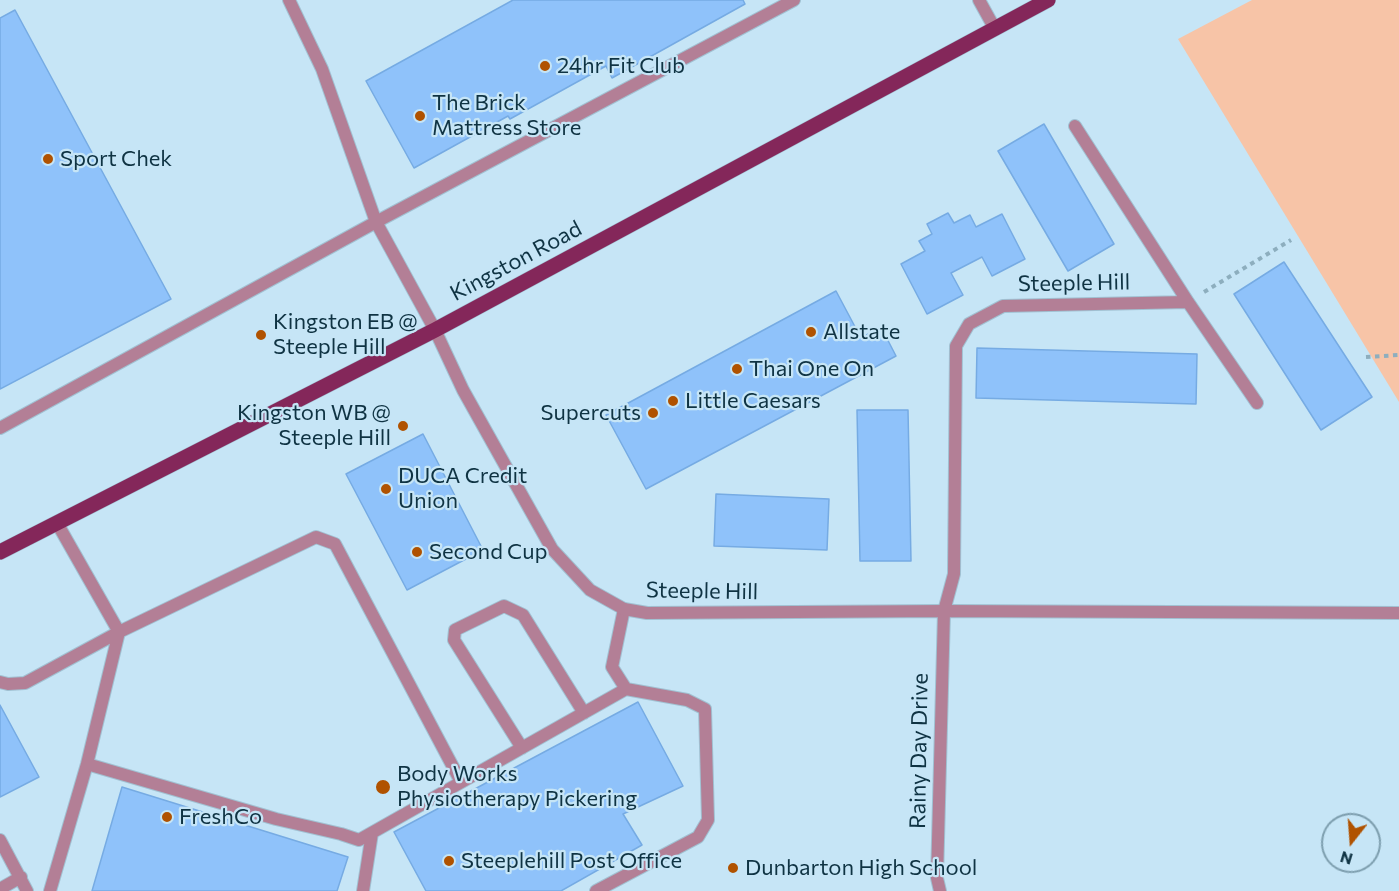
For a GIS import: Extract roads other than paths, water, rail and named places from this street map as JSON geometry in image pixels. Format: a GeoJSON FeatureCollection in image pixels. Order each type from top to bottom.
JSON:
{"type":"FeatureCollection","features":[{"type":"Feature","properties":{"kind":"main road","name":"Kingston Road"},"geometry":{"type":"LineString","coordinates":[[0,552],[435,330],[1048,0]]}},
{"type":"Feature","properties":{"kind":"street","name":"Steeple Hill"},"geometry":{"type":"LineString","coordinates":[[289,0],[322,69],[376,222],[435,330],[463,390],[552,549],[590,590],[624,609],[647,613],[944,611],[1399,613]]}},
{"type":"Feature","properties":{"kind":"street"},"geometry":{"type":"LineString","coordinates":[[0,428],[376,222],[794,0]]}},
{"type":"Feature","properties":{"kind":"street"},"geometry":{"type":"LineString","coordinates":[[980,0],[995,29]]}},
{"type":"Feature","properties":{"kind":"street","name":"Steeple Hill"},"geometry":{"type":"LineString","coordinates":[[1076,126],[1188,302],[1257,404]]}},
{"type":"Feature","properties":{"kind":"street","name":"Steeple Hill"},"geometry":{"type":"LineString","coordinates":[[944,611],[954,574],[956,346],[969,324],[1003,306],[1188,302]]}},
{"type":"Feature","properties":{"kind":"street"},"geometry":{"type":"LineString","coordinates":[[50,891],[87,764],[118,632],[57,523]]}},
{"type":"Feature","properties":{"kind":"street"},"geometry":{"type":"LineString","coordinates":[[4,683],[25,683],[118,632],[316,537],[335,544],[461,782]]}},
{"type":"Feature","properties":{"kind":"street"},"geometry":{"type":"LineString","coordinates":[[522,748],[454,640],[455,630],[504,606],[523,615],[584,712]]}},
{"type":"Feature","properties":{"kind":"street"},"geometry":{"type":"LineString","coordinates":[[624,609],[612,667],[626,689]]}},
{"type":"Feature","properties":{"kind":"street","name":"Rainy Day Drive"},"geometry":{"type":"LineString","coordinates":[[940,891],[938,878],[944,611]]}},
{"type":"Feature","properties":{"kind":"street"},"geometry":{"type":"LineString","coordinates":[[87,764],[276,819],[359,840],[626,689],[687,700],[705,709],[708,820],[698,837],[596,891]]}},
{"type":"Feature","properties":{"kind":"street"},"geometry":{"type":"LineString","coordinates":[[363,891],[372,833]]}},
{"type":"Feature","properties":{"kind":"street"},"geometry":{"type":"LineString","coordinates":[[0,840],[27,891]]}},
{"type":"Feature","properties":{"kind":"street"},"geometry":{"type":"LineString","coordinates":[[0,889],[21,877]]}},
{"type":"Feature","properties":{"kind":"place","name":"24hr Fit Club"},"geometry":{"type":"Point","coordinates":[545,66]}},
{"type":"Feature","properties":{"kind":"place","name":"The Brick Mattress Store"},"geometry":{"type":"Point","coordinates":[420,116]}},
{"type":"Feature","properties":{"kind":"place","name":"Sport Chek"},"geometry":{"type":"Point","coordinates":[48,159]}},
{"type":"Feature","properties":{"kind":"place","name":"Allstate"},"geometry":{"type":"Point","coordinates":[811,332]}},
{"type":"Feature","properties":{"kind":"place","name":"Kingston EB @ Steeple Hill"},"geometry":{"type":"Point","coordinates":[261,335]}},
{"type":"Feature","properties":{"kind":"place","name":"Thai One On"},"geometry":{"type":"Point","coordinates":[737,369]}},
{"type":"Feature","properties":{"kind":"place","name":"Little Caesars"},"geometry":{"type":"Point","coordinates":[673,401]}},
{"type":"Feature","properties":{"kind":"place","name":"Supercuts"},"geometry":{"type":"Point","coordinates":[653,413]}},
{"type":"Feature","properties":{"kind":"place","name":"Kingston WB @ Steeple Hill"},"geometry":{"type":"Point","coordinates":[403,426]}},
{"type":"Feature","properties":{"kind":"place","name":"DUCA Credit Union"},"geometry":{"type":"Point","coordinates":[386,489]}},
{"type":"Feature","properties":{"kind":"place","name":"Second Cup"},"geometry":{"type":"Point","coordinates":[417,552]}},
{"type":"Feature","properties":{"kind":"place","name":"Body Works Physiotherapy Pickering"},"geometry":{"type":"Point","coordinates":[383,787]}},
{"type":"Feature","properties":{"kind":"place","name":"FreshCo"},"geometry":{"type":"Point","coordinates":[167,817]}},
{"type":"Feature","properties":{"kind":"place","name":"Steeplehill Post Office"},"geometry":{"type":"Point","coordinates":[449,861]}},
{"type":"Feature","properties":{"kind":"place","name":"Dunbarton High School"},"geometry":{"type":"Point","coordinates":[733,868]}}]}
